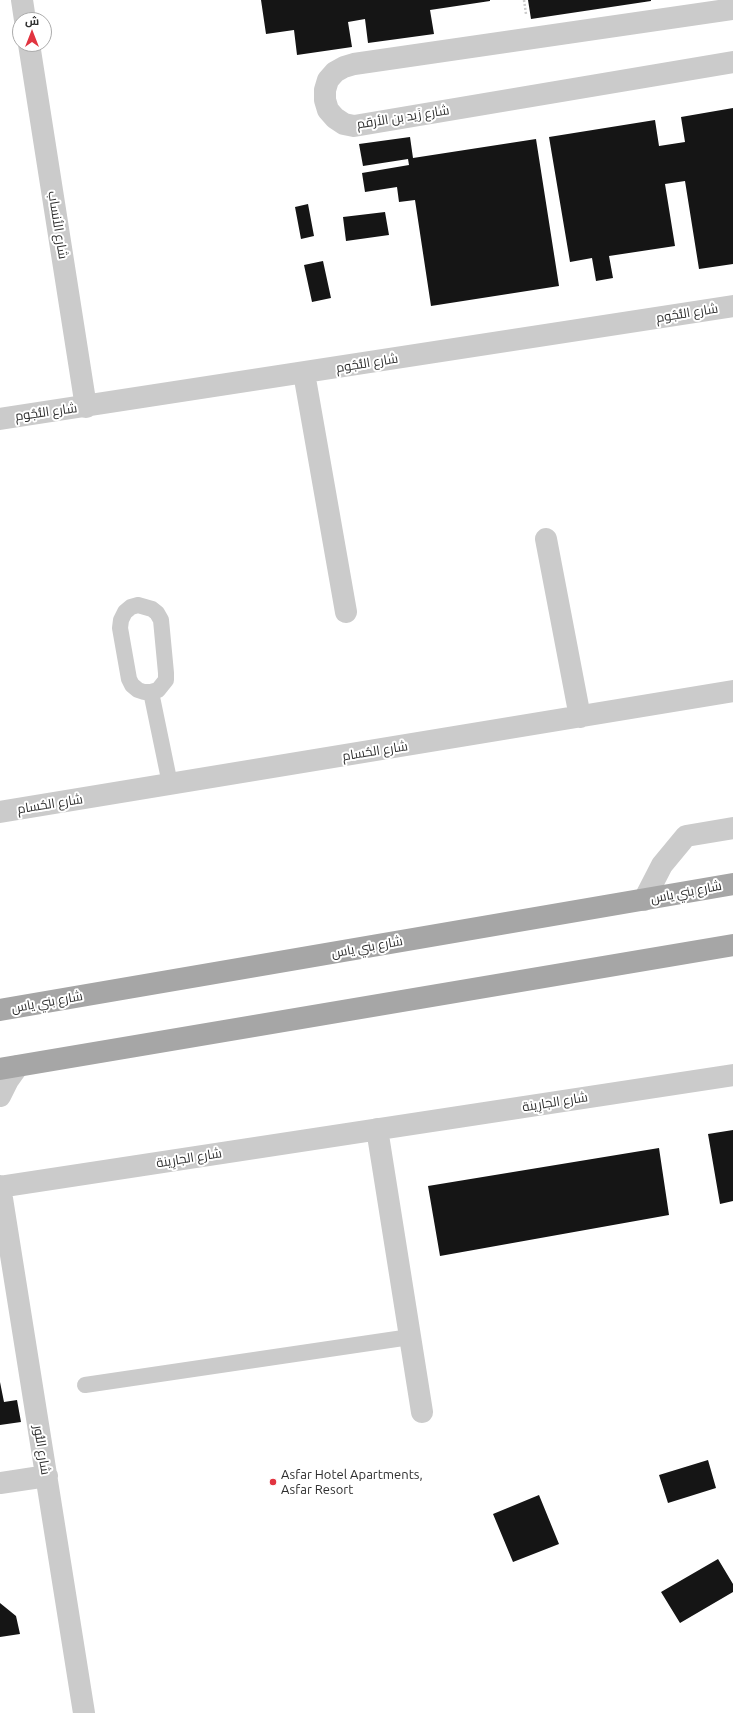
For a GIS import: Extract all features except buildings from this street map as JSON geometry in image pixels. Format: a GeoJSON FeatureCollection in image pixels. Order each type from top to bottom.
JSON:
{"type":"FeatureCollection","features":[{"type":"Feature","properties":{"kind":"main road","name":"شارع بني ياس"},"geometry":{"type":"LineString","coordinates":[[0,1010],[733,884]]}},
{"type":"Feature","properties":{"kind":"main road"},"geometry":{"type":"LineString","coordinates":[[9,1067],[733,945]]}},
{"type":"Feature","properties":{"kind":"street"},"geometry":{"type":"LineString","coordinates":[[22,0],[24,12]]}},
{"type":"Feature","properties":{"kind":"street","name":"شارع زَيد بن الأرقم"},"geometry":{"type":"LineString","coordinates":[[733,9],[354,64],[335,72],[328,80],[325,90],[325,100],[328,110],[335,118],[344,124],[354,126],[733,62]]}},
{"type":"Feature","properties":{"kind":"street","name":"شارع الأنساب"},"geometry":{"type":"LineString","coordinates":[[30,52],[86,407]]}},
{"type":"Feature","properties":{"kind":"street","name":"شارع النُّجُوم"},"geometry":{"type":"LineString","coordinates":[[0,419],[86,407],[733,306]]}},
{"type":"Feature","properties":{"kind":"street"},"geometry":{"type":"LineString","coordinates":[[304,373],[346,612]]}},
{"type":"Feature","properties":{"kind":"street"},"geometry":{"type":"LineString","coordinates":[[546,539],[580,717]]}},
{"type":"Feature","properties":{"kind":"street","name":"شارع الحُسام"},"geometry":{"type":"LineString","coordinates":[[0,812],[733,691]]}},
{"type":"Feature","properties":{"kind":"street"},"geometry":{"type":"LineString","coordinates":[[644,900],[662,865],[686,836],[733,828]]}},
{"type":"Feature","properties":{"kind":"street"},"geometry":{"type":"LineString","coordinates":[[0,1096],[8,1080],[9,1067]]}},
{"type":"Feature","properties":{"kind":"street","name":"شارع الجارِينة"},"geometry":{"type":"LineString","coordinates":[[0,1187],[733,1075]]}},
{"type":"Feature","properties":{"kind":"street"},"geometry":{"type":"LineString","coordinates":[[377,1130],[422,1412]]}},
{"type":"Feature","properties":{"kind":"street","name":"شارع النُّور"},"geometry":{"type":"LineString","coordinates":[[0,1187],[2,1219],[46,1476],[84,1713]]}},
{"type":"Feature","properties":{"kind":"street"},"geometry":{"type":"LineString","coordinates":[[0,1483],[46,1476]]}},
{"type":"Feature","properties":{"kind":"lane"},"geometry":{"type":"LineString","coordinates":[[138,605],[152,609],[157,613],[161,620],[166,680],[158,690],[151,692],[138,690],[132,685],[120,628],[120,620],[125,612],[131,607],[138,605]]}},
{"type":"Feature","properties":{"kind":"lane"},"geometry":{"type":"LineString","coordinates":[[151,692],[170,784]]}},
{"type":"Feature","properties":{"kind":"lane"},"geometry":{"type":"LineString","coordinates":[[85,1385],[410,1337]]}},
{"type":"Feature","properties":{"kind":"place","name":"Asfar Hotel Apartments, Asfar Resort"},"geometry":{"type":"Point","coordinates":[273,1482]}}]}
